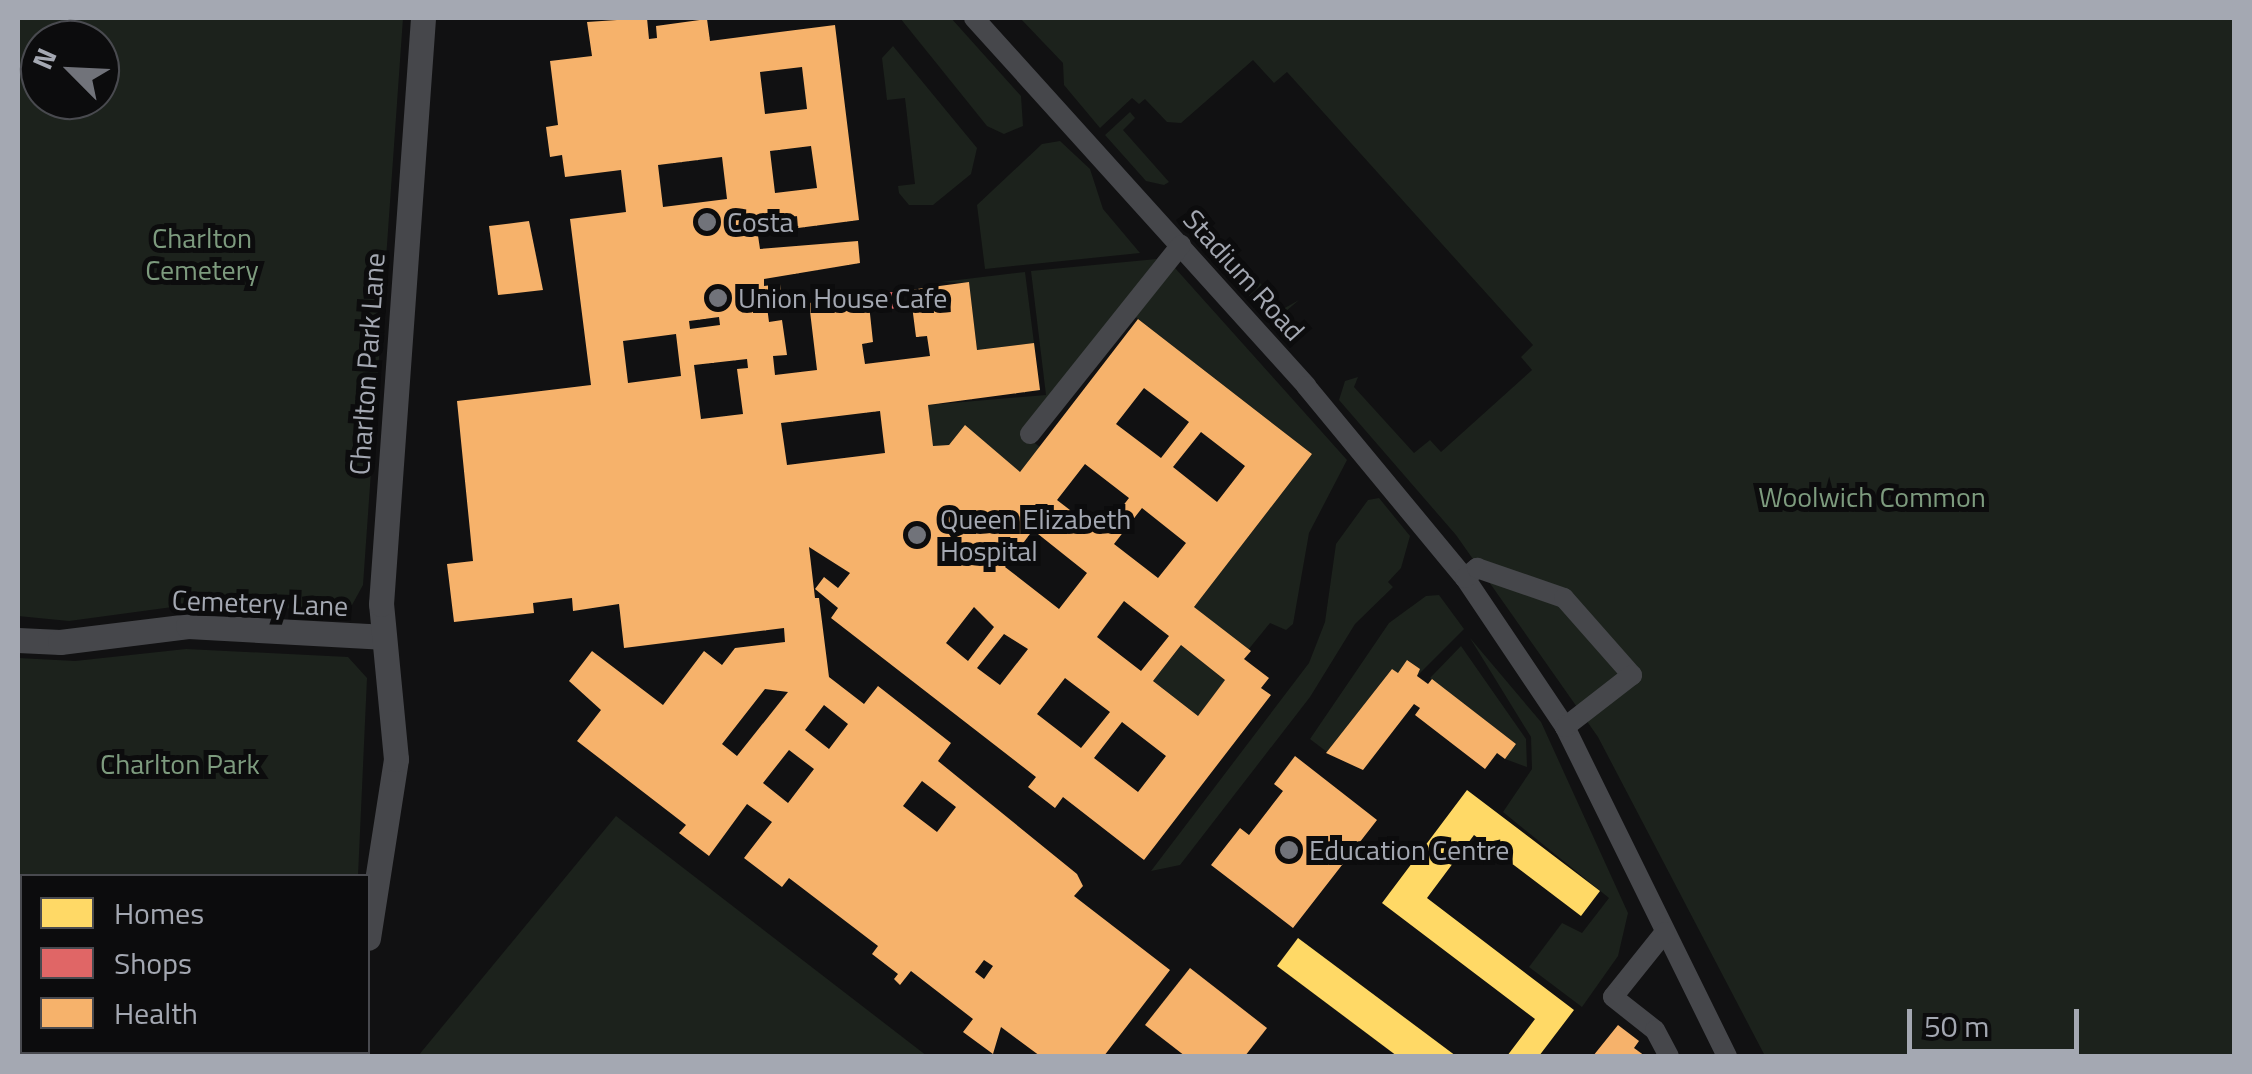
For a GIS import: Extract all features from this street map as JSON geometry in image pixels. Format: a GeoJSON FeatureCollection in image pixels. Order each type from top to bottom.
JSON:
{"type":"FeatureCollection","features":[{"type":"Feature","properties":{"kind":"street","name":"Charlton Park Lane"},"geometry":{"type":"LineString","coordinates":[[370,923],[396,745],[386,714],[382,637],[423,18]]}},
{"type":"Feature","properties":{"kind":"street","name":"Stadium Road"},"geometry":{"type":"LineString","coordinates":[[974,18],[1180,245],[1465,578],[1564,727],[1727,1056]]}},
{"type":"Feature","properties":{"kind":"street"},"geometry":{"type":"LineString","coordinates":[[1030,434],[1180,245]]}},
{"type":"Feature","properties":{"kind":"street"},"geometry":{"type":"LineString","coordinates":[[1465,578],[1477,568],[1564,598],[1632,675],[1564,727]]}},
{"type":"Feature","properties":{"kind":"street","name":"Cemetery Lane"},"geometry":{"type":"LineString","coordinates":[[18,640],[60,642],[188,626],[382,637]]}},
{"type":"Feature","properties":{"kind":"street"},"geometry":{"type":"LineString","coordinates":[[1665,932],[1613,997],[1655,1030],[1669,1056]]}},
{"type":"Feature","properties":{"kind":"green space","name":"Charlton Cemetery"},"geometry":{"type":"Polygon","coordinates":[[[18,18],[403,18],[363,585],[352,605],[330,611],[202,603],[69,621],[18,616],[18,18]]]}},
{"type":"Feature","properties":{"kind":"green space"},"geometry":{"type":"Polygon","coordinates":[[[900,18],[951,18],[1021,96],[1023,126],[1004,134],[987,126],[900,18]]]}},
{"type":"Feature","properties":{"kind":"green space","name":"Woolwich Common"},"geometry":{"type":"Polygon","coordinates":[[[1020,18],[2234,18],[2234,1056],[1765,1056],[1598,737],[1456,535],[1339,400],[1345,381],[1358,377],[1354,387],[1414,453],[1430,440],[1441,452],[1532,370],[1521,357],[1533,345],[1287,72],[1274,83],[1253,60],[1181,123],[1167,122],[1145,99],[1139,104],[1132,98],[1100,128],[1064,85],[1063,63],[1020,18]]]}},
{"type":"Feature","properties":{"kind":"green space"},"geometry":{"type":"Polygon","coordinates":[[[893,46],[977,148],[971,174],[933,205],[909,205],[899,193],[898,186],[915,184],[905,98],[887,100],[882,58],[893,46]]]}},
{"type":"Feature","properties":{"kind":"green space"},"geometry":{"type":"Polygon","coordinates":[[[1130,112],[1135,118],[1123,130],[1169,182],[1164,185],[1146,181],[1105,135],[1130,112]]]}},
{"type":"Feature","properties":{"kind":"green space"},"geometry":{"type":"Polygon","coordinates":[[[1060,141],[1090,169],[1103,209],[1140,253],[985,269],[977,205],[1042,144],[1060,141]]]}},
{"type":"Feature","properties":{"kind":"green space"},"geometry":{"type":"Polygon","coordinates":[[[1194,209],[1224,243],[1213,252],[1183,223],[1194,209]]]}},
{"type":"Feature","properties":{"kind":"green space"},"geometry":{"type":"Polygon","coordinates":[[[1157,259],[1024,435],[1040,447],[1020,472],[965,426],[949,445],[933,446],[928,405],[1046,395],[1031,271],[1157,259]]]}},
{"type":"Feature","properties":{"kind":"green space"},"geometry":{"type":"Polygon","coordinates":[[[1245,266],[1283,309],[1299,300],[1279,317],[1267,317],[1235,279],[1245,266]]]}},
{"type":"Feature","properties":{"kind":"green space"},"geometry":{"type":"Polygon","coordinates":[[[1175,268],[1347,460],[1309,533],[1293,624],[1286,630],[1270,623],[1248,650],[1194,607],[1312,454],[1129,312],[1175,268]]]}},
{"type":"Feature","properties":{"kind":"green space"},"geometry":{"type":"Polygon","coordinates":[[[1025,272],[1034,343],[977,350],[969,283],[941,282],[1025,272]]]}},
{"type":"Feature","properties":{"kind":"green space"},"geometry":{"type":"Polygon","coordinates":[[[1379,498],[1410,536],[1401,568],[1388,582],[1393,587],[1355,624],[1310,697],[1180,865],[1151,871],[1309,663],[1325,622],[1336,544],[1368,500],[1379,498]]]}},
{"type":"Feature","properties":{"kind":"green space"},"geometry":{"type":"Polygon","coordinates":[[[1439,595],[1464,629],[1417,676],[1419,669],[1408,660],[1398,673],[1392,669],[1327,752],[1310,739],[1389,623],[1426,596],[1439,595]]]}},
{"type":"Feature","properties":{"kind":"green space"},"geometry":{"type":"Polygon","coordinates":[[[1470,638],[1541,722],[1628,913],[1618,956],[1582,1007],[1529,967],[1562,923],[1582,933],[1609,898],[1503,812],[1532,769],[1531,737],[1470,638]]]}},
{"type":"Feature","properties":{"kind":"green space"},"geometry":{"type":"Polygon","coordinates":[[[1181,645],[1225,680],[1198,716],[1153,681],[1181,645]]]}},
{"type":"Feature","properties":{"kind":"green space"},"geometry":{"type":"Polygon","coordinates":[[[1461,646],[1526,739],[1527,767],[1505,759],[1516,744],[1430,678],[1461,646]]]}},
{"type":"Feature","properties":{"kind":"green space","name":"Charlton Park"},"geometry":{"type":"Polygon","coordinates":[[[186,649],[348,657],[367,678],[358,874],[20,874],[20,1054],[328,1056],[18,1056],[18,658],[75,661],[186,649]]]}},
{"type":"Feature","properties":{"kind":"green space"},"geometry":{"type":"Polygon","coordinates":[[[616,816],[927,1056],[418,1056],[616,816]]]}},
{"type":"Feature","properties":{"kind":"building: Homes"},"geometry":{"type":"Polygon","coordinates":[[[1467,790],[1600,891],[1581,916],[1474,835],[1427,898],[1574,1010],[1539,1056],[1507,1056],[1535,1019],[1382,903],[1467,790]]]}},
{"type":"Feature","properties":{"kind":"building: Homes"},"geometry":{"type":"Polygon","coordinates":[[[1298,938],[1456,1056],[1397,1056],[1277,966],[1298,938]]]}},
{"type":"Feature","properties":{"kind":"building: Shops"},"geometry":{"type":"Polygon","coordinates":[[[902,291],[904,307],[876,311],[874,294],[902,291]]]}},
{"type":"Feature","properties":{"kind":"building: Health"},"geometry":{"type":"Polygon","coordinates":[[[647,18],[649,39],[657,38],[656,26],[707,19],[710,41],[835,25],[859,220],[798,228],[797,216],[756,222],[760,249],[858,241],[860,263],[764,279],[764,286],[780,284],[781,297],[766,299],[769,322],[782,320],[787,355],[773,356],[775,375],[817,370],[809,303],[868,295],[873,342],[862,344],[865,364],[930,356],[927,336],[916,337],[910,290],[969,282],[977,350],[1034,343],[1040,390],[928,405],[933,446],[949,445],[965,425],[1020,472],[1138,319],[1312,454],[1194,607],[1251,651],[1244,659],[1269,678],[1261,688],[1271,695],[1144,860],[1063,797],[1055,808],[1028,787],[1036,777],[831,618],[838,608],[815,589],[824,577],[838,588],[850,573],[809,547],[815,598],[819,598],[829,677],[864,704],[878,686],[951,743],[938,761],[1077,874],[1083,886],[1074,896],[1170,970],[1104,1056],[1040,1056],[1001,1027],[993,1054],[963,1032],[973,1019],[911,971],[900,985],[894,979],[898,974],[872,954],[878,946],[789,878],[782,887],[744,858],[772,822],[747,804],[709,856],[679,833],[686,825],[577,741],[601,710],[569,681],[592,651],[663,705],[704,651],[722,665],[735,648],[785,642],[784,628],[624,648],[619,604],[573,611],[572,598],[533,603],[534,613],[454,622],[447,564],[473,561],[457,401],[591,385],[570,219],[626,212],[621,170],[565,177],[562,155],[550,157],[546,127],[558,125],[550,61],[592,56],[587,22],[647,18]],[[802,67],[760,72],[765,114],[807,109],[802,67]],[[811,146],[770,151],[775,193],[817,188],[811,146]],[[722,157],[658,165],[663,207],[727,199],[722,157]],[[719,317],[689,321],[690,329],[720,325],[719,317]],[[676,334],[623,341],[628,383],[681,376],[676,334]],[[747,359],[694,365],[701,419],[743,414],[737,369],[748,368],[747,359]],[[1144,388],[1116,424],[1161,458],[1189,422],[1144,388]],[[880,411],[781,423],[787,465],[885,453],[880,411]],[[1201,432],[1173,467],[1217,502],[1245,466],[1201,432]],[[1085,464],[1057,500],[1101,534],[1129,498],[1085,464]],[[1142,508],[1114,544],[1158,578],[1186,543],[1142,508]],[[1033,530],[1005,567],[1059,609],[1087,573],[1033,530]],[[1124,601],[1097,637],[1141,671],[1169,636],[1124,601]],[[974,607],[946,643],[968,661],[994,627],[974,607]],[[1004,634],[977,668],[1000,685],[1028,649],[1004,634]],[[1181,645],[1153,681],[1198,716],[1225,680],[1181,645]],[[1065,678],[1037,714],[1081,748],[1110,712],[1065,678]],[[765,689],[722,744],[737,756],[788,692],[765,689]],[[824,705],[805,730],[829,749],[848,724],[824,705]],[[1122,722],[1094,758],[1138,792],[1166,756],[1122,722]],[[789,750],[763,783],[788,803],[814,769],[789,750]],[[922,781],[903,806],[937,832],[956,807],[922,781]],[[984,960],[975,972],[984,979],[993,966],[984,960]]]}},
{"type":"Feature","properties":{"kind":"building: Health"},"geometry":{"type":"Polygon","coordinates":[[[529,221],[543,290],[498,295],[489,226],[529,221]]]}},
{"type":"Feature","properties":{"kind":"building: Health"},"geometry":{"type":"Polygon","coordinates":[[[1407,660],[1420,669],[1417,676],[1428,684],[1432,679],[1516,744],[1505,759],[1497,753],[1485,769],[1415,715],[1420,708],[1414,704],[1363,770],[1326,753],[1392,669],[1398,673],[1407,660]]]}},
{"type":"Feature","properties":{"kind":"building: Health","name":"Education Centre"},"geometry":{"type":"Polygon","coordinates":[[[1295,756],[1377,820],[1293,928],[1211,865],[1240,828],[1249,835],[1283,791],[1274,784],[1295,756]]]}},
{"type":"Feature","properties":{"kind":"building: Health"},"geometry":{"type":"Polygon","coordinates":[[[1190,968],[1267,1028],[1245,1056],[1185,1056],[1145,1025],[1190,968]]]}},
{"type":"Feature","properties":{"kind":"building: Health"},"geometry":{"type":"Polygon","coordinates":[[[1618,1025],[1639,1041],[1634,1048],[1645,1056],[1593,1056],[1618,1025]]]}},
{"type":"Feature","properties":{"kind":"place","name":"Costa"},"geometry":{"type":"Point","coordinates":[707,222]}},
{"type":"Feature","properties":{"kind":"place","name":"Union House Cafe"},"geometry":{"type":"Point","coordinates":[718,298]}},
{"type":"Feature","properties":{"kind":"place","name":"Queen Elizabeth Hospital"},"geometry":{"type":"Point","coordinates":[917,535]}},
{"type":"Feature","properties":{"kind":"place","name":"Education Centre"},"geometry":{"type":"Point","coordinates":[1289,850]}}]}
